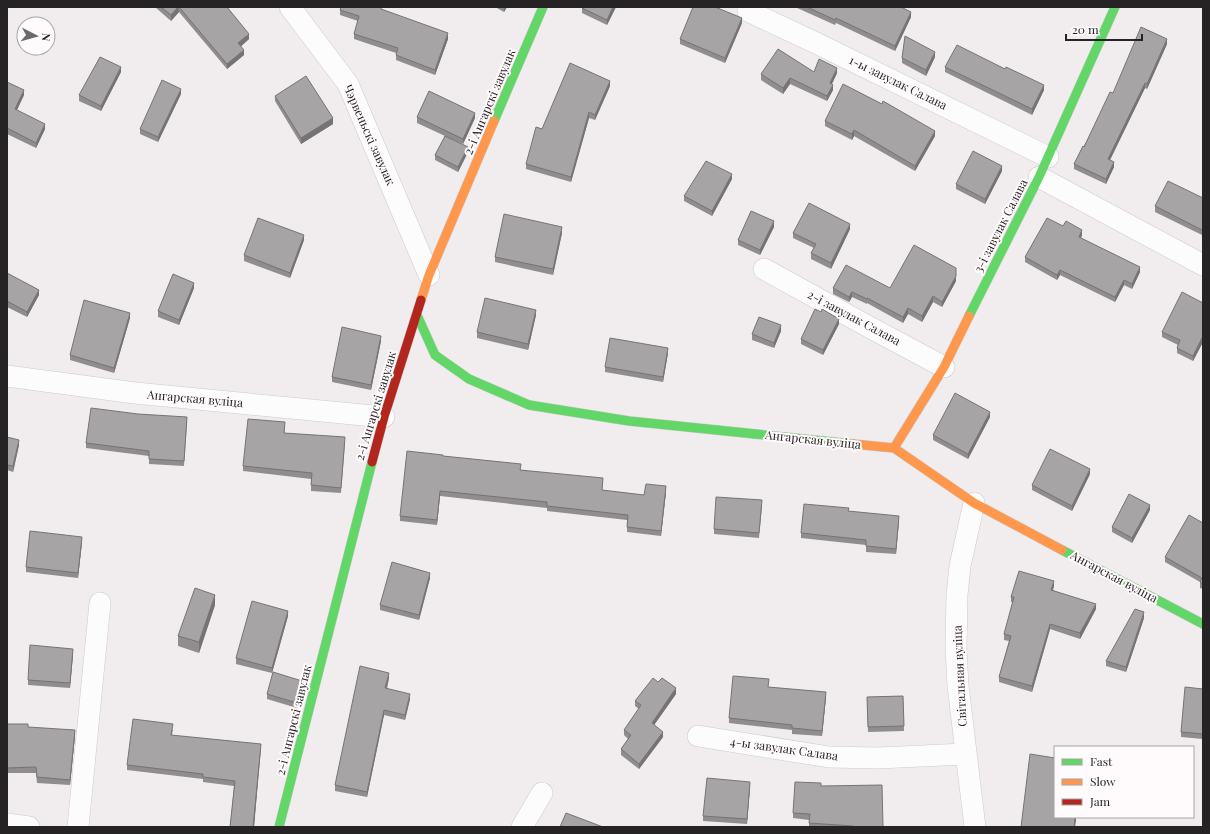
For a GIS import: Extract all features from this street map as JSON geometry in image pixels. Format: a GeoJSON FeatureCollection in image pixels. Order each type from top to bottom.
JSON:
{"type":"FeatureCollection","features":[{"type":"Feature","properties":{"kind":"street","name":"Чэрвеньскі завулак"},"geometry":{"type":"LineString","coordinates":[[290,7],[348,84],[429,274]]}},
{"type":"Feature","properties":{"kind":"street","name":"2-і Ангарскі завулак"},"geometry":{"type":"LineString","coordinates":[[278,827],[384,417],[429,274],[543,7]]}},
{"type":"Feature","properties":{"kind":"street","name":"3-і завулак Салава"},"geometry":{"type":"LineString","coordinates":[[894,448],[944,367],[1040,177],[1115,7]]}},
{"type":"Feature","properties":{"kind":"street","name":"1-ы завулак Салава"},"geometry":{"type":"LineString","coordinates":[[748,11],[1048,157]]}},
{"type":"Feature","properties":{"kind":"street"},"geometry":{"type":"LineString","coordinates":[[1040,177],[1203,265]]}},
{"type":"Feature","properties":{"kind":"street","name":"2-і завулак Салава"},"geometry":{"type":"LineString","coordinates":[[764,269],[944,367]]}},
{"type":"Feature","properties":{"kind":"street","name":"Ангарская вуліца"},"geometry":{"type":"LineString","coordinates":[[417,315],[435,355],[469,379],[529,404],[629,421],[894,448],[974,503],[1203,624]]}},
{"type":"Feature","properties":{"kind":"street","name":"Ангарская вуліца"},"geometry":{"type":"LineString","coordinates":[[7,376],[135,393],[384,417]]}},
{"type":"Feature","properties":{"kind":"street","name":"Світальная вуліца"},"geometry":{"type":"LineString","coordinates":[[974,503],[960,566],[957,595],[956,649],[965,754],[975,827]]}},
{"type":"Feature","properties":{"kind":"street"},"geometry":{"type":"LineString","coordinates":[[78,827],[100,603]]}},
{"type":"Feature","properties":{"kind":"street","name":"4-ы завулак Салава"},"geometry":{"type":"LineString","coordinates":[[698,736],[829,757],[878,758],[965,754]]}},
{"type":"Feature","properties":{"kind":"street"},"geometry":{"type":"LineString","coordinates":[[522,827],[542,793]]}},
{"type":"Feature","properties":{"kind":"street"},"geometry":{"type":"LineString","coordinates":[[7,824],[29,827]]}},
{"type":"Feature","properties":{"kind":"building"},"geometry":{"type":"Polygon","coordinates":[[[161,7],[178,7],[171,15],[161,7]]]}},
{"type":"Feature","properties":{"kind":"building"},"geometry":{"type":"Polygon","coordinates":[[[179,7],[227,7],[249,34],[238,43],[244,50],[227,64],[179,7]]]}},
{"type":"Feature","properties":{"kind":"building"},"geometry":{"type":"Polygon","coordinates":[[[341,7],[382,7],[381,9],[448,33],[435,70],[396,55],[398,48],[354,34],[359,16],[340,10],[341,7]]]}},
{"type":"Feature","properties":{"kind":"building"},"geometry":{"type":"Polygon","coordinates":[[[613,7],[607,20],[582,8],[613,7]]]}},
{"type":"Feature","properties":{"kind":"building"},"geometry":{"type":"Polygon","coordinates":[[[693,7],[715,7],[742,18],[725,58],[680,39],[693,7]]]}},
{"type":"Feature","properties":{"kind":"building"},"geometry":{"type":"Polygon","coordinates":[[[807,7],[901,7],[911,12],[895,46],[836,18],[835,20],[807,7]]]}},
{"type":"Feature","properties":{"kind":"building"},"geometry":{"type":"Polygon","coordinates":[[[1141,27],[1167,39],[1147,84],[1145,83],[1108,159],[1114,162],[1106,179],[1074,164],[1083,146],[1084,147],[1110,92],[1113,93],[1141,27]]]}},
{"type":"Feature","properties":{"kind":"building"},"geometry":{"type":"Polygon","coordinates":[[[905,36],[935,52],[926,70],[902,58],[905,36]]]}},
{"type":"Feature","properties":{"kind":"building"},"geometry":{"type":"Polygon","coordinates":[[[957,45],[1005,69],[1006,67],[1044,85],[1032,109],[945,67],[957,45]]]}},
{"type":"Feature","properties":{"kind":"building"},"geometry":{"type":"Polygon","coordinates":[[[778,49],[814,72],[819,59],[837,68],[830,83],[833,85],[827,96],[790,78],[783,88],[761,74],[778,49]]]}},
{"type":"Feature","properties":{"kind":"building"},"geometry":{"type":"Polygon","coordinates":[[[100,57],[121,67],[101,106],[79,95],[100,57]]]}},
{"type":"Feature","properties":{"kind":"building"},"geometry":{"type":"Polygon","coordinates":[[[570,63],[610,81],[595,115],[589,112],[571,177],[526,164],[536,127],[542,129],[570,63]]]}},
{"type":"Feature","properties":{"kind":"building"},"geometry":{"type":"Polygon","coordinates":[[[306,76],[333,118],[301,138],[275,96],[306,76]]]}},
{"type":"Feature","properties":{"kind":"building"},"geometry":{"type":"Polygon","coordinates":[[[162,80],[181,89],[158,137],[140,129],[162,80]]]}},
{"type":"Feature","properties":{"kind":"building"},"geometry":{"type":"Polygon","coordinates":[[[7,82],[24,90],[15,109],[45,124],[36,143],[7,128],[7,82]]]}},
{"type":"Feature","properties":{"kind":"building"},"geometry":{"type":"Polygon","coordinates":[[[843,84],[882,104],[883,101],[935,131],[915,166],[854,130],[852,134],[825,121],[843,84]]]}},
{"type":"Feature","properties":{"kind":"building"},"geometry":{"type":"Polygon","coordinates":[[[429,91],[475,113],[463,139],[417,117],[429,91]]]}},
{"type":"Feature","properties":{"kind":"building"},"geometry":{"type":"Polygon","coordinates":[[[445,136],[468,147],[458,167],[435,155],[445,136]]]}},
{"type":"Feature","properties":{"kind":"building"},"geometry":{"type":"Polygon","coordinates":[[[973,151],[1002,166],[985,199],[956,184],[973,151]]]}},
{"type":"Feature","properties":{"kind":"building"},"geometry":{"type":"Polygon","coordinates":[[[706,161],[732,174],[712,211],[684,196],[706,161]]]}},
{"type":"Feature","properties":{"kind":"building"},"geometry":{"type":"Polygon","coordinates":[[[1168,181],[1203,198],[1202,230],[1155,206],[1168,181]]]}},
{"type":"Feature","properties":{"kind":"building"},"geometry":{"type":"Polygon","coordinates":[[[809,203],[850,224],[831,263],[811,253],[816,244],[793,233],[809,203]]]}},
{"type":"Feature","properties":{"kind":"building"},"geometry":{"type":"Polygon","coordinates":[[[751,211],[774,221],[760,250],[738,240],[751,211]]]}},
{"type":"Feature","properties":{"kind":"building"},"geometry":{"type":"Polygon","coordinates":[[[504,214],[562,227],[553,269],[495,257],[504,214]]]}},
{"type":"Feature","properties":{"kind":"building"},"geometry":{"type":"Polygon","coordinates":[[[258,218],[304,235],[290,273],[244,255],[258,218]]]}},
{"type":"Feature","properties":{"kind":"building"},"geometry":{"type":"Polygon","coordinates":[[[1047,218],[1063,226],[1066,221],[1082,230],[1079,237],[1140,267],[1132,284],[1124,280],[1115,297],[1060,270],[1057,275],[1025,257],[1047,218]]]}},
{"type":"Feature","properties":{"kind":"building"},"geometry":{"type":"Polygon","coordinates":[[[914,245],[956,268],[956,276],[942,302],[933,296],[922,316],[908,308],[903,317],[867,298],[852,292],[849,297],[833,288],[846,265],[890,288],[914,245]]]}},
{"type":"Feature","properties":{"kind":"building"},"geometry":{"type":"Polygon","coordinates":[[[7,273],[39,290],[27,312],[7,301],[7,273]]]}},
{"type":"Feature","properties":{"kind":"building"},"geometry":{"type":"Polygon","coordinates":[[[173,274],[194,283],[179,320],[158,311],[173,274]]]}},
{"type":"Feature","properties":{"kind":"building"},"geometry":{"type":"Polygon","coordinates":[[[1182,292],[1203,303],[1203,336],[1193,356],[1177,348],[1180,340],[1162,332],[1182,292]]]}},
{"type":"Feature","properties":{"kind":"building"},"geometry":{"type":"Polygon","coordinates":[[[485,298],[536,310],[528,344],[477,332],[485,298]]]}},
{"type":"Feature","properties":{"kind":"building"},"geometry":{"type":"Polygon","coordinates":[[[84,300],[130,313],[114,368],[70,355],[84,300]]]}},
{"type":"Feature","properties":{"kind":"building"},"geometry":{"type":"Polygon","coordinates":[[[815,309],[821,312],[822,309],[839,319],[823,350],[801,339],[815,309]]]}},
{"type":"Feature","properties":{"kind":"building"},"geometry":{"type":"Polygon","coordinates":[[[759,317],[781,325],[774,343],[752,334],[759,317]]]}},
{"type":"Feature","properties":{"kind":"building"},"geometry":{"type":"Polygon","coordinates":[[[342,327],[381,336],[371,385],[332,377],[342,327]]]}},
{"type":"Feature","properties":{"kind":"building"},"geometry":{"type":"Polygon","coordinates":[[[610,338],[668,348],[663,377],[605,367],[610,338]]]}},
{"type":"Feature","properties":{"kind":"building"},"geometry":{"type":"Polygon","coordinates":[[[955,393],[990,412],[968,454],[933,435],[955,393]]]}},
{"type":"Feature","properties":{"kind":"building"},"geometry":{"type":"Polygon","coordinates":[[[91,408],[138,414],[187,417],[184,461],[149,459],[149,451],[86,443],[91,408]]]}},
{"type":"Feature","properties":{"kind":"building"},"geometry":{"type":"Polygon","coordinates":[[[248,419],[285,422],[284,433],[345,437],[341,488],[311,485],[312,473],[243,466],[248,419]]]}},
{"type":"Feature","properties":{"kind":"building"},"geometry":{"type":"Polygon","coordinates":[[[7,437],[19,440],[13,466],[7,465],[7,437]]]}},
{"type":"Feature","properties":{"kind":"building"},"geometry":{"type":"Polygon","coordinates":[[[1050,449],[1090,469],[1072,506],[1032,485],[1050,449]]]}},
{"type":"Feature","properties":{"kind":"building"},"geometry":{"type":"Polygon","coordinates":[[[407,451],[521,464],[520,470],[603,478],[602,490],[644,495],[646,484],[666,486],[661,531],[627,527],[628,515],[547,506],[547,502],[440,491],[437,520],[400,516],[407,451]]]}},
{"type":"Feature","properties":{"kind":"building"},"geometry":{"type":"Polygon","coordinates":[[[1129,494],[1150,505],[1132,538],[1112,527],[1129,494]]]}},
{"type":"Feature","properties":{"kind":"building"},"geometry":{"type":"Polygon","coordinates":[[[716,497],[762,500],[759,533],[714,529],[716,497]]]}},
{"type":"Feature","properties":{"kind":"building"},"geometry":{"type":"Polygon","coordinates":[[[804,504],[849,508],[848,511],[899,516],[896,549],[866,546],[866,540],[801,533],[804,504]]]}},
{"type":"Feature","properties":{"kind":"building"},"geometry":{"type":"Polygon","coordinates":[[[1189,515],[1203,523],[1203,584],[1200,582],[1202,578],[1165,557],[1189,515]]]}},
{"type":"Feature","properties":{"kind":"building"},"geometry":{"type":"Polygon","coordinates":[[[30,531],[82,537],[78,573],[26,567],[30,531]]]}},
{"type":"Feature","properties":{"kind":"building"},"geometry":{"type":"Polygon","coordinates":[[[392,562],[430,573],[419,615],[380,605],[392,562]]]}},
{"type":"Feature","properties":{"kind":"building"},"geometry":{"type":"Polygon","coordinates":[[[1019,571],[1054,581],[1051,590],[1096,604],[1080,633],[1050,624],[1032,686],[999,677],[1011,636],[1004,634],[1014,597],[1011,597],[1019,571]]]}},
{"type":"Feature","properties":{"kind":"building"},"geometry":{"type":"Polygon","coordinates":[[[195,588],[215,595],[199,642],[178,636],[195,588]]]}},
{"type":"Feature","properties":{"kind":"building"},"geometry":{"type":"Polygon","coordinates":[[[252,601],[288,611],[272,668],[236,658],[252,601]]]}},
{"type":"Feature","properties":{"kind":"building"},"geometry":{"type":"Polygon","coordinates":[[[1135,609],[1144,612],[1126,667],[1106,661],[1135,609]]]}},
{"type":"Feature","properties":{"kind":"building"},"geometry":{"type":"Polygon","coordinates":[[[30,645],[73,649],[70,683],[28,680],[30,645]]]}},
{"type":"Feature","properties":{"kind":"building"},"geometry":{"type":"Polygon","coordinates":[[[360,666],[389,673],[385,688],[410,694],[405,715],[384,710],[367,792],[335,785],[360,666]]]}},
{"type":"Feature","properties":{"kind":"building"},"geometry":{"type":"Polygon","coordinates":[[[273,672],[302,681],[297,703],[267,694],[273,672]]]}},
{"type":"Feature","properties":{"kind":"building"},"geometry":{"type":"Polygon","coordinates":[[[733,676],[769,679],[768,687],[826,692],[822,731],[792,728],[792,725],[729,718],[733,676]]]}},
{"type":"Feature","properties":{"kind":"building"},"geometry":{"type":"Polygon","coordinates":[[[653,678],[658,682],[662,678],[676,688],[652,723],[663,732],[639,764],[621,749],[631,735],[624,730],[641,705],[635,701],[653,678]]]}},
{"type":"Feature","properties":{"kind":"building"},"geometry":{"type":"Polygon","coordinates":[[[1185,687],[1203,689],[1203,734],[1181,732],[1185,687]]]}},
{"type":"Feature","properties":{"kind":"building"},"geometry":{"type":"Polygon","coordinates":[[[903,696],[904,726],[868,727],[867,697],[903,696]]]}},
{"type":"Feature","properties":{"kind":"building"},"geometry":{"type":"Polygon","coordinates":[[[133,719],[173,724],[171,735],[261,744],[253,827],[230,827],[235,781],[203,777],[203,774],[127,765],[133,719]]]}},
{"type":"Feature","properties":{"kind":"building"},"geometry":{"type":"Polygon","coordinates":[[[7,724],[28,724],[28,727],[75,730],[70,780],[37,777],[36,767],[7,768],[7,724]]]}},
{"type":"Feature","properties":{"kind":"building"},"geometry":{"type":"Polygon","coordinates":[[[1030,754],[1054,758],[1054,818],[1075,818],[1074,827],[1021,827],[1030,754]]]}},
{"type":"Feature","properties":{"kind":"building"},"geometry":{"type":"Polygon","coordinates":[[[707,778],[750,782],[747,819],[703,816],[707,778]]]}},
{"type":"Feature","properties":{"kind":"building"},"geometry":{"type":"Polygon","coordinates":[[[795,782],[821,783],[821,786],[882,785],[883,827],[853,827],[809,823],[810,814],[793,813],[795,782]]]}},
{"type":"Feature","properties":{"kind":"building"},"geometry":{"type":"Polygon","coordinates":[[[566,813],[603,827],[560,827],[566,813]]]}},
{"type":"Feature","properties":{"kind":"traffic: fast"},"geometry":{"type":"LineString","coordinates":[[494,121],[543,7]]}},
{"type":"Feature","properties":{"kind":"traffic: fast"},"geometry":{"type":"LineString","coordinates":[[969,316],[1039,177],[1115,7]]}},
{"type":"Feature","properties":{"kind":"traffic: fast"},"geometry":{"type":"LineString","coordinates":[[417,315],[435,355],[469,379],[529,405],[629,421],[853,444]]}},
{"type":"Feature","properties":{"kind":"traffic: fast"},"geometry":{"type":"LineString","coordinates":[[279,827],[372,462]]}},
{"type":"Feature","properties":{"kind":"traffic: fast"},"geometry":{"type":"LineString","coordinates":[[1062,550],[1203,624]]}},
{"type":"Feature","properties":{"kind":"traffic: slow"},"geometry":{"type":"LineString","coordinates":[[421,300],[429,275],[494,121]]}},
{"type":"Feature","properties":{"kind":"traffic: slow"},"geometry":{"type":"LineString","coordinates":[[894,448],[944,367],[969,316]]}},
{"type":"Feature","properties":{"kind":"traffic: slow"},"geometry":{"type":"LineString","coordinates":[[853,444],[894,448],[974,503],[1062,550]]}},
{"type":"Feature","properties":{"kind":"traffic: jam"},"geometry":{"type":"LineString","coordinates":[[372,462],[384,417],[421,300]]}}]}
